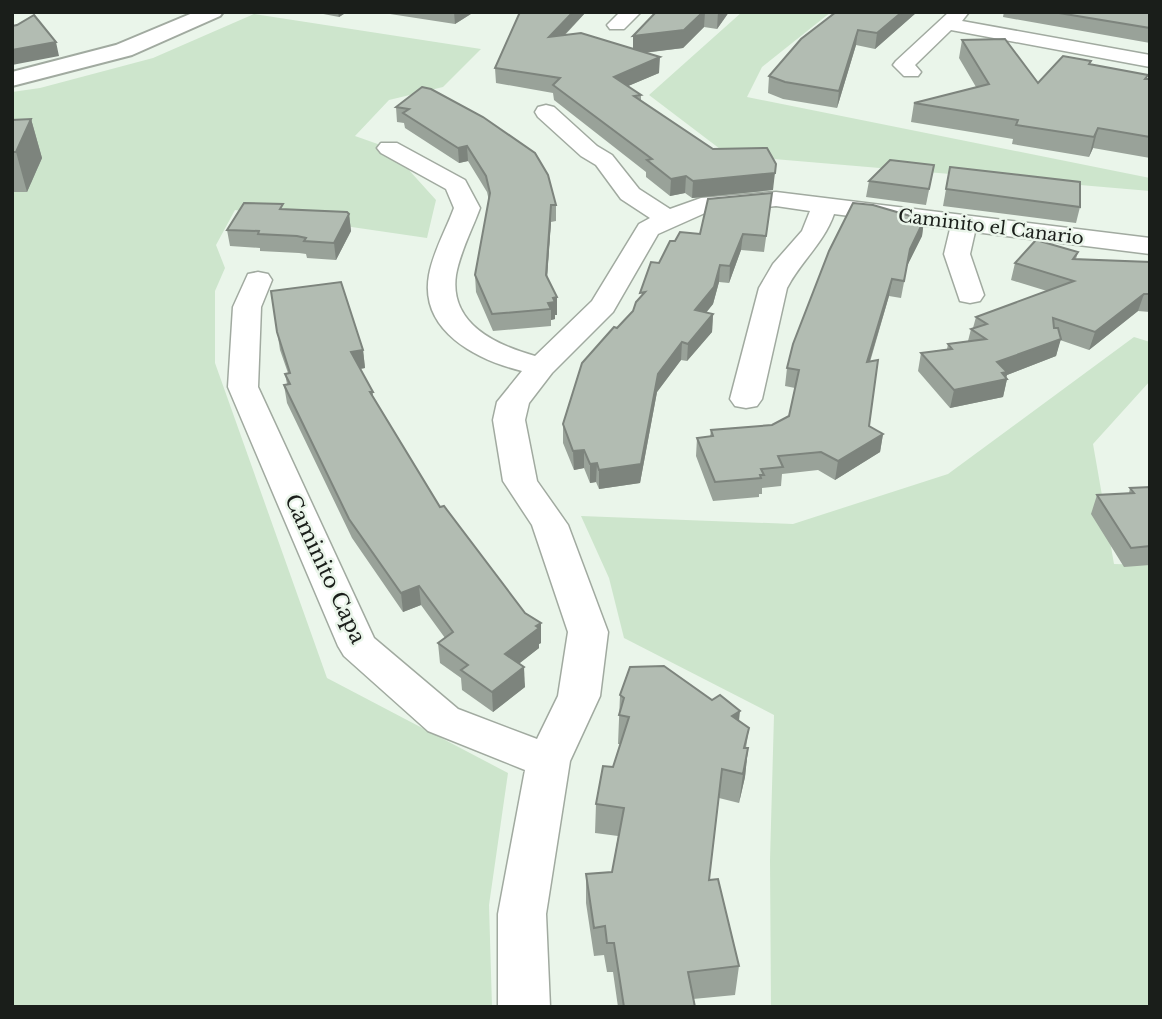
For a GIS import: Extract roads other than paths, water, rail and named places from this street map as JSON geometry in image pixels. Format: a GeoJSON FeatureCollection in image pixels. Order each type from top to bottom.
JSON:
{"type":"FeatureCollection","features":[{"type":"Feature","properties":{"kind":"street"},"geometry":{"type":"LineString","coordinates":[[12,79],[124,50],[213,12]]}},
{"type":"Feature","properties":{"kind":"street"},"geometry":{"type":"LineString","coordinates":[[617,24],[632,12]]}},
{"type":"Feature","properties":{"kind":"street"},"geometry":{"type":"LineString","coordinates":[[911,72],[903,65],[954,18],[1150,61]]}},
{"type":"Feature","properties":{"kind":"street"},"geometry":{"type":"LineString","coordinates":[[524,1007],[522,914],[548,761],[579,696],[588,632],[550,525],[520,481],[509,420],[513,402],[541,367],[603,306],[648,229],[667,218],[630,194],[604,160],[589,151],[546,112]]}},
{"type":"Feature","properties":{"kind":"street"},"geometry":{"type":"LineString","coordinates":[[389,148],[456,185],[467,208],[441,278],[448,318],[463,336],[509,360],[541,367]]}},
{"type":"Feature","properties":{"kind":"street","name":"Caminito el Canario"},"geometry":{"type":"LineString","coordinates":[[667,218],[701,206],[776,199],[1150,246]]}},
{"type":"Feature","properties":{"kind":"street"},"geometry":{"type":"LineString","coordinates":[[746,399],[773,288],[783,270],[814,233],[824,206]]}},
{"type":"Feature","properties":{"kind":"street"},"geometry":{"type":"LineString","coordinates":[[964,224],[957,254],[970,295]]}},
{"type":"Feature","properties":{"kind":"street","name":"Caminito Capa"},"geometry":{"type":"LineString","coordinates":[[258,280],[247,307],[243,387],[358,646],[443,720],[548,761]]}}]}
